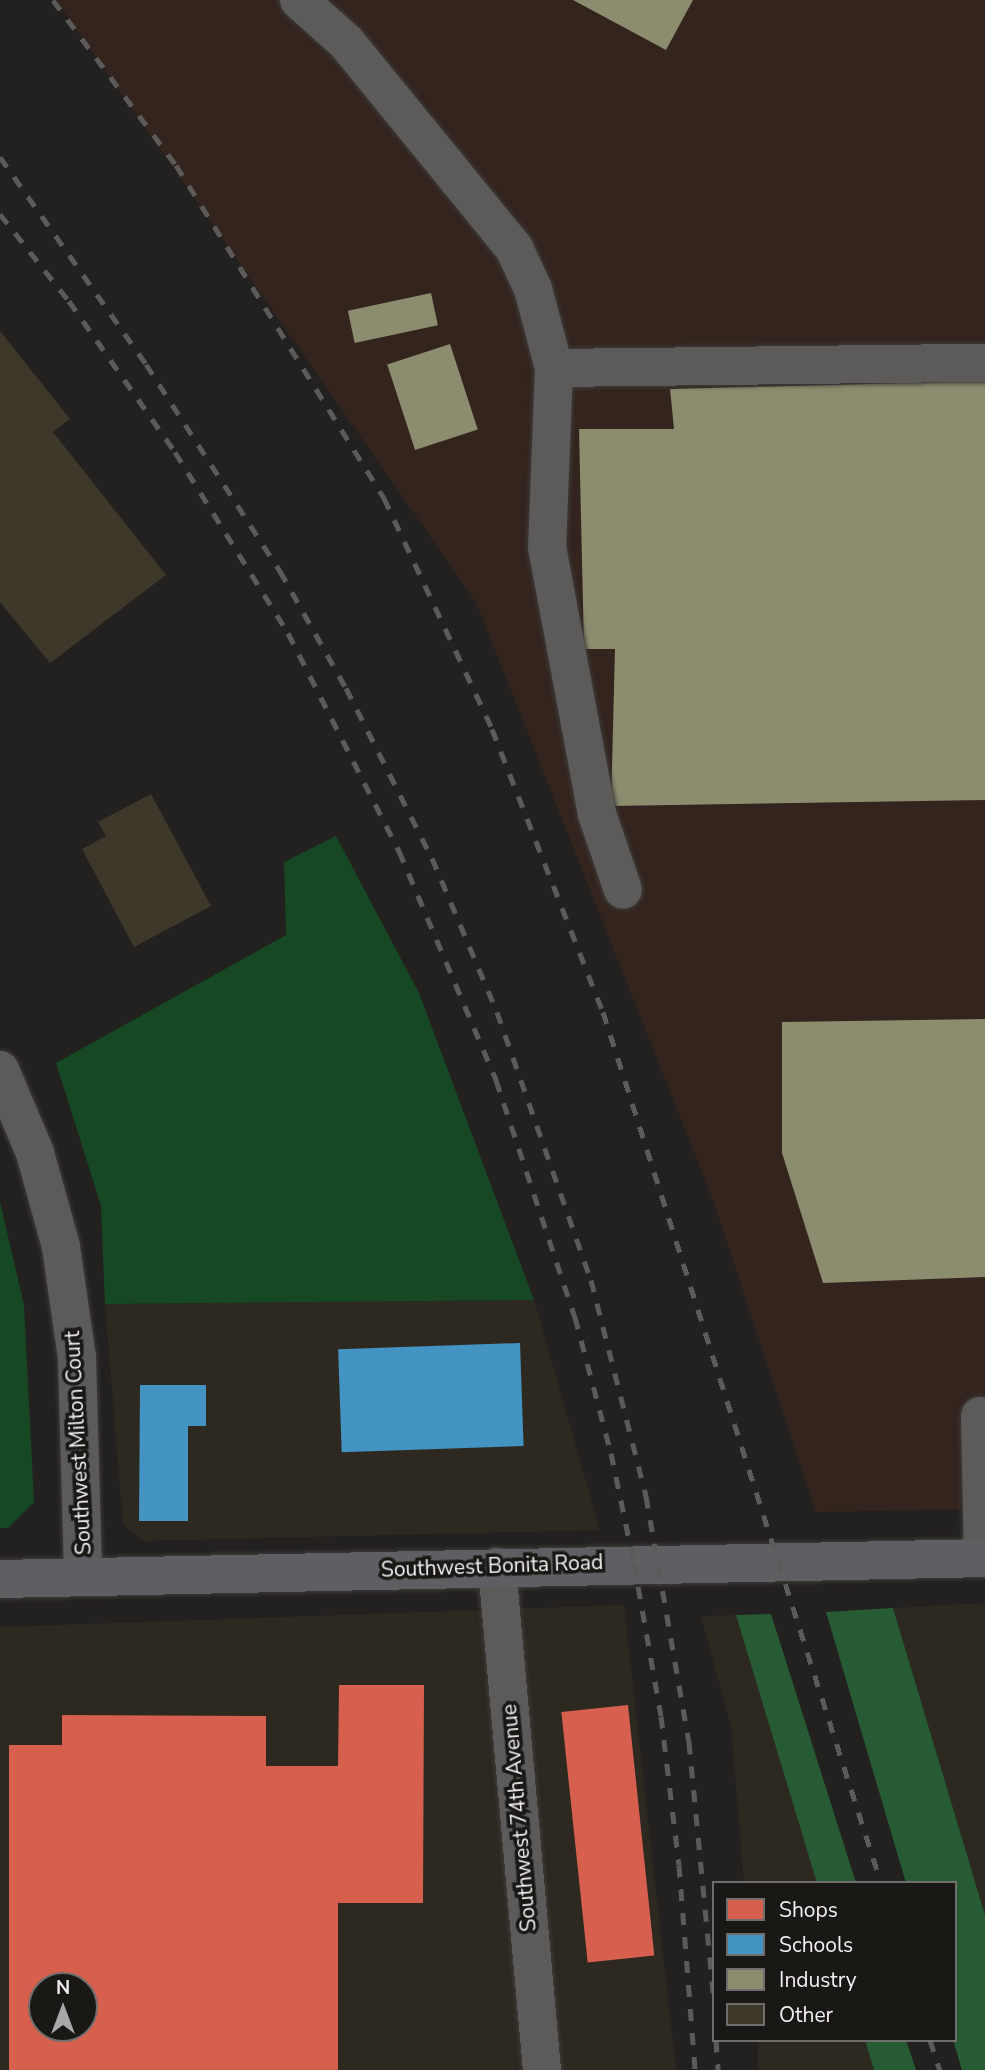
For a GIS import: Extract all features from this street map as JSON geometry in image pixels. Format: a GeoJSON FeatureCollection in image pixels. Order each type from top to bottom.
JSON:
{"type":"FeatureCollection","features":[{"type":"Feature","properties":{"kind":"main road","name":"Southwest Bonita Road"},"geometry":{"type":"LineString","coordinates":[[0,1579],[984,1558]]}},
{"type":"Feature","properties":{"kind":"street"},"geometry":{"type":"LineString","coordinates":[[299,0],[346,42],[514,248],[533,289],[554,368],[547,547],[597,814],[623,890]]}},
{"type":"Feature","properties":{"kind":"street"},"geometry":{"type":"LineString","coordinates":[[554,368],[985,363]]}},
{"type":"Feature","properties":{"kind":"street","name":"Southwest Milton Court"},"geometry":{"type":"LineString","coordinates":[[0,1070],[35,1153],[61,1247],[78,1358],[83,1576]]}},
{"type":"Feature","properties":{"kind":"street"},"geometry":{"type":"LineString","coordinates":[[980,1416],[984,1558]]}},
{"type":"Feature","properties":{"kind":"street","name":"Southwest 74th Avenue"},"geometry":{"type":"LineString","coordinates":[[497,1567],[542,2070]]}},
{"type":"Feature","properties":{"kind":"shaded area"},"geometry":{"type":"Polygon","coordinates":[[[56,0],[985,0],[985,1509],[816,1512],[713,1200],[476,602],[56,0]]]}},
{"type":"Feature","properties":{"kind":"shaded area"},"geometry":{"type":"Polygon","coordinates":[[[534,1300],[600,1530],[143,1541],[123,1524],[105,1304],[534,1300]]]}},
{"type":"Feature","properties":{"kind":"shaded area"},"geometry":{"type":"Polygon","coordinates":[[[985,1603],[985,1915],[893,1608],[985,1603]]]}},
{"type":"Feature","properties":{"kind":"shaded area"},"geometry":{"type":"Polygon","coordinates":[[[624,1605],[676,2070],[0,2070],[0,1627],[624,1605]]]}},
{"type":"Feature","properties":{"kind":"shaded area"},"geometry":{"type":"Polygon","coordinates":[[[771,1614],[855,1881],[744,1881],[731,1726],[701,1616],[771,1614]]]}},
{"type":"Feature","properties":{"kind":"shaded area"},"geometry":{"type":"Polygon","coordinates":[[[758,2042],[906,2042],[906,2070],[758,2070],[758,2042]]]}},
{"type":"Feature","properties":{"kind":"green space"},"geometry":{"type":"Polygon","coordinates":[[[336,836],[419,993],[534,1300],[105,1304],[101,1206],[56,1063],[286,935],[284,862],[336,836]]]}},
{"type":"Feature","properties":{"kind":"green space"},"geometry":{"type":"Polygon","coordinates":[[[0,1202],[24,1305],[34,1502],[8,1528],[0,1528],[0,1202]]]}},
{"type":"Feature","properties":{"kind":"green space"},"geometry":{"type":"Polygon","coordinates":[[[893,1608],[985,1915],[985,2070],[962,2070],[954,2042],[957,2042],[957,1881],[905,1881],[826,1612],[893,1608]]]}},
{"type":"Feature","properties":{"kind":"green space"},"geometry":{"type":"Polygon","coordinates":[[[771,1614],[855,1881],[816,1881],[736,1615],[771,1614]]]}},
{"type":"Feature","properties":{"kind":"green space"},"geometry":{"type":"Polygon","coordinates":[[[866,2042],[907,2042],[916,2070],[874,2070],[866,2042]]]}},
{"type":"Feature","properties":{"kind":"building: Shops"},"geometry":{"type":"Polygon","coordinates":[[[339,1685],[424,1685],[423,1903],[338,1903],[338,2070],[9,2070],[9,1745],[62,1745],[62,1715],[266,1716],[266,1766],[338,1766],[339,1685]]]}},
{"type":"Feature","properties":{"kind":"building: Shops"},"geometry":{"type":"Polygon","coordinates":[[[628,1705],[654,1956],[588,1963],[561,1712],[628,1705]]]}},
{"type":"Feature","properties":{"kind":"building: Schools"},"geometry":{"type":"Polygon","coordinates":[[[520,1343],[524,1446],[342,1452],[338,1349],[520,1343]]]}},
{"type":"Feature","properties":{"kind":"building: Schools"},"geometry":{"type":"Polygon","coordinates":[[[140,1385],[206,1385],[206,1426],[188,1426],[188,1521],[139,1521],[140,1385]]]}},
{"type":"Feature","properties":{"kind":"building: Industry"},"geometry":{"type":"Polygon","coordinates":[[[573,0],[693,0],[666,50],[573,0]]]}},
{"type":"Feature","properties":{"kind":"building: Industry"},"geometry":{"type":"Polygon","coordinates":[[[431,293],[438,325],[355,343],[348,311],[431,293]]]}},
{"type":"Feature","properties":{"kind":"building: Industry"},"geometry":{"type":"Polygon","coordinates":[[[450,344],[478,430],[415,450],[387,364],[450,344]]]}},
{"type":"Feature","properties":{"kind":"building: Industry"},"geometry":{"type":"Polygon","coordinates":[[[985,381],[985,800],[611,806],[615,649],[584,649],[579,429],[674,429],[670,389],[985,381]]]}},
{"type":"Feature","properties":{"kind":"building: Industry"},"geometry":{"type":"Polygon","coordinates":[[[985,1019],[985,1277],[823,1283],[782,1153],[782,1022],[985,1019]]]}},
{"type":"Feature","properties":{"kind":"building: Other"},"geometry":{"type":"Polygon","coordinates":[[[0,331],[70,419],[53,432],[166,575],[50,663],[0,602],[0,331]]]}},
{"type":"Feature","properties":{"kind":"building: Other"},"geometry":{"type":"Polygon","coordinates":[[[151,794],[211,906],[134,947],[82,849],[106,836],[98,822],[151,794]]]}},
{"type":"Feature","properties":{"kind":"railway"},"geometry":{"type":"LineString","coordinates":[[53,0],[176,165],[384,498],[492,729],[603,1012],[880,1881]]}},
{"type":"Feature","properties":{"kind":"railway"},"geometry":{"type":"LineString","coordinates":[[0,157],[146,364],[280,571],[346,688],[432,858],[497,1012],[591,1280],[646,1496],[689,1742],[712,1983]]}},
{"type":"Feature","properties":{"kind":"railway"},"geometry":{"type":"LineString","coordinates":[[0,214],[69,301],[175,452],[288,633],[399,851],[496,1080],[575,1317],[611,1453],[634,1563],[661,1716],[679,1865],[695,2070]]}},
{"type":"Feature","properties":{"kind":"railway"},"geometry":{"type":"LineString","coordinates":[[716,2042],[718,2070]]}},
{"type":"Feature","properties":{"kind":"railway"},"geometry":{"type":"LineString","coordinates":[[931,2042],[940,2070]]}}]}
